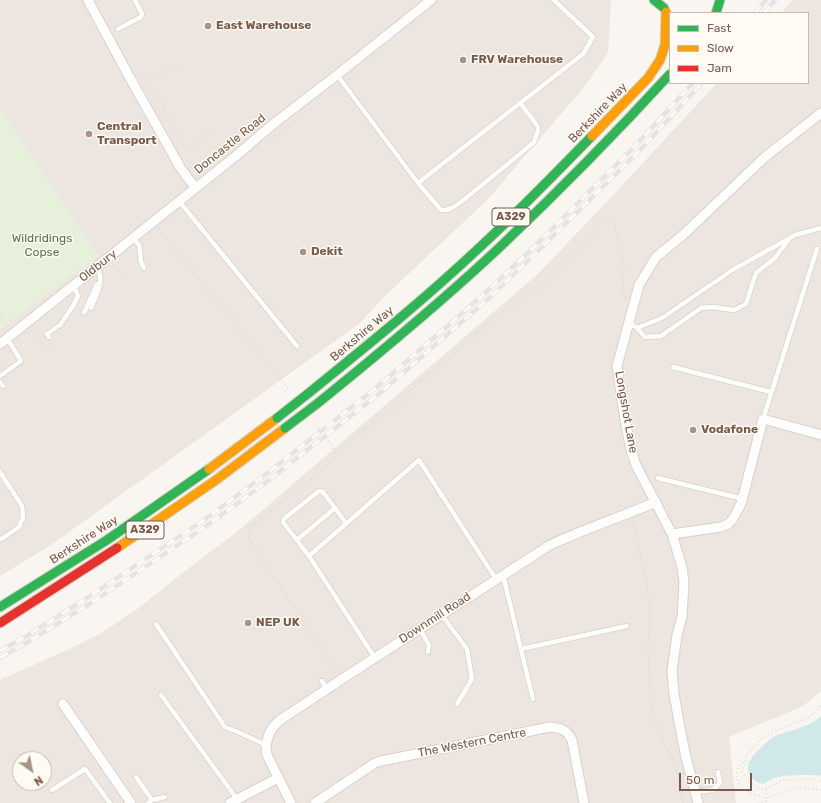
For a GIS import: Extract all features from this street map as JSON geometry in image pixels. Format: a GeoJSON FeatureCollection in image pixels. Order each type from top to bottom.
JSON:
{"type":"FeatureCollection","features":[{"type":"Feature","properties":{"kind":"main road"},"geometry":{"type":"LineString","coordinates":[[654,0],[666,9]]}},
{"type":"Feature","properties":{"kind":"main road"},"geometry":{"type":"LineString","coordinates":[[716,12],[720,0]]}},
{"type":"Feature","properties":{"kind":"main road","name":"Berkshire Way"},"geometry":{"type":"LineString","coordinates":[[0,607],[130,524],[223,459],[310,392],[390,327],[475,252],[535,194],[648,78],[660,60],[664,45],[666,9]]}},
{"type":"Feature","properties":{"kind":"main road","name":"Berkshire Way"},"geometry":{"type":"LineString","coordinates":[[0,623],[68,581],[145,530],[240,463],[348,380],[442,301],[516,232],[592,157],[669,75]]}},
{"type":"Feature","properties":{"kind":"street","name":"Doncastle Road"},"geometry":{"type":"LineString","coordinates":[[88,0],[180,167],[195,187],[431,0]]}},
{"type":"Feature","properties":{"kind":"street","name":"Longshot Lane"},"geometry":{"type":"LineString","coordinates":[[698,803],[685,753],[674,694],[672,671],[677,635],[682,617],[684,582],[682,567],[672,534],[636,465],[631,450],[616,382],[617,366],[633,325],[639,285],[656,257],[684,234],[765,157],[821,113]]}},
{"type":"Feature","properties":{"kind":"street","name":"Oldbury"},"geometry":{"type":"LineString","coordinates":[[4,341],[74,285],[98,270],[133,238],[195,187]]}},
{"type":"Feature","properties":{"kind":"street"},"geometry":{"type":"LineString","coordinates":[[672,534],[721,527],[728,524],[733,519],[738,512],[743,499],[763,418],[821,435]]}},
{"type":"Feature","properties":{"kind":"street","name":"Downmill Road"},"geometry":{"type":"LineString","coordinates":[[266,745],[273,727],[324,685],[375,658],[550,545],[656,502]]}},
{"type":"Feature","properties":{"kind":"street"},"geometry":{"type":"LineString","coordinates":[[63,704],[131,803]]}},
{"type":"Feature","properties":{"kind":"street","name":"The Western Centre"},"geometry":{"type":"LineString","coordinates":[[320,802],[375,763],[381,761],[550,727],[568,733],[572,740],[584,803]]}},
{"type":"Feature","properties":{"kind":"street"},"geometry":{"type":"LineString","coordinates":[[266,745],[267,755],[291,803]]}},
{"type":"Feature","properties":{"kind":"street"},"geometry":{"type":"LineString","coordinates":[[233,801],[278,778]]}},
{"type":"Feature","properties":{"kind":"lane"},"geometry":{"type":"LineString","coordinates":[[118,28],[141,17],[142,14],[135,0]]}},
{"type":"Feature","properties":{"kind":"lane"},"geometry":{"type":"LineString","coordinates":[[418,183],[583,54],[593,38],[554,0]]}},
{"type":"Feature","properties":{"kind":"lane"},"geometry":{"type":"LineString","coordinates":[[337,75],[418,183],[441,210],[452,208],[461,202],[534,142],[538,127],[520,103]]}},
{"type":"Feature","properties":{"kind":"lane"},"geometry":{"type":"LineString","coordinates":[[179,201],[296,346]]}},
{"type":"Feature","properties":{"kind":"lane"},"geometry":{"type":"LineString","coordinates":[[633,325],[662,318],[734,269],[795,235],[821,228]]}},
{"type":"Feature","properties":{"kind":"lane"},"geometry":{"type":"LineString","coordinates":[[133,238],[139,245],[141,262],[144,268]]}},
{"type":"Feature","properties":{"kind":"lane"},"geometry":{"type":"LineString","coordinates":[[633,325],[645,337],[661,336],[701,308],[712,307],[734,310],[746,304],[756,273],[776,258],[790,238]]}},
{"type":"Feature","properties":{"kind":"lane"},"geometry":{"type":"LineString","coordinates":[[763,418],[817,249]]}},
{"type":"Feature","properties":{"kind":"lane"},"geometry":{"type":"LineString","coordinates":[[91,308],[101,282],[98,270]]}},
{"type":"Feature","properties":{"kind":"lane"},"geometry":{"type":"LineString","coordinates":[[84,312],[98,283],[98,270]]}},
{"type":"Feature","properties":{"kind":"lane"},"geometry":{"type":"LineString","coordinates":[[49,337],[47,334],[60,325],[78,296],[74,285]]}},
{"type":"Feature","properties":{"kind":"lane"},"geometry":{"type":"LineString","coordinates":[[0,376],[22,361],[4,341]]}},
{"type":"Feature","properties":{"kind":"lane"},"geometry":{"type":"LineString","coordinates":[[672,367],[771,392]]}},
{"type":"Feature","properties":{"kind":"lane"},"geometry":{"type":"LineString","coordinates":[[309,556],[419,460],[499,577],[521,649],[533,700]]}},
{"type":"Feature","properties":{"kind":"lane"},"geometry":{"type":"LineString","coordinates":[[0,472],[22,506],[23,516],[19,527],[0,540]]}},
{"type":"Feature","properties":{"kind":"lane"},"geometry":{"type":"LineString","coordinates":[[658,478],[743,499]]}},
{"type":"Feature","properties":{"kind":"lane"},"geometry":{"type":"LineString","coordinates":[[346,523],[323,492],[319,491],[283,520],[309,556],[375,658]]}},
{"type":"Feature","properties":{"kind":"lane"},"geometry":{"type":"LineString","coordinates":[[297,540],[335,508]]}},
{"type":"Feature","properties":{"kind":"lane"},"geometry":{"type":"LineString","coordinates":[[441,614],[467,649],[472,680],[457,704]]}},
{"type":"Feature","properties":{"kind":"lane"},"geometry":{"type":"LineString","coordinates":[[156,624],[225,727],[266,745]]}},
{"type":"Feature","properties":{"kind":"lane"},"geometry":{"type":"LineString","coordinates":[[521,649],[627,626]]}},
{"type":"Feature","properties":{"kind":"lane"},"geometry":{"type":"LineString","coordinates":[[420,628],[429,645],[428,652]]}},
{"type":"Feature","properties":{"kind":"lane"},"geometry":{"type":"LineString","coordinates":[[161,695],[233,801]]}},
{"type":"Feature","properties":{"kind":"lane"},"geometry":{"type":"LineString","coordinates":[[52,790],[85,768],[110,803]]}},
{"type":"Feature","properties":{"kind":"lane"},"geometry":{"type":"LineString","coordinates":[[695,792],[713,790],[720,783],[718,772]]}},
{"type":"Feature","properties":{"kind":"lane"},"geometry":{"type":"LineString","coordinates":[[136,777],[150,801],[165,797]]}},
{"type":"Feature","properties":{"kind":"path"},"geometry":{"type":"LineString","coordinates":[[183,64],[148,80],[187,149],[198,142],[210,131]]}},
{"type":"Feature","properties":{"kind":"path"},"geometry":{"type":"LineString","coordinates":[[273,139],[297,120]]}},
{"type":"Feature","properties":{"kind":"path"},"geometry":{"type":"LineString","coordinates":[[335,454],[394,407],[423,378],[441,365],[494,317],[547,282],[603,220],[609,219],[614,223],[624,263],[623,289],[625,303]]}},
{"type":"Feature","properties":{"kind":"path"},"geometry":{"type":"LineString","coordinates":[[153,222],[290,391]]}},
{"type":"Feature","properties":{"kind":"path"},"geometry":{"type":"LineString","coordinates":[[114,265],[122,275]]}},
{"type":"Feature","properties":{"kind":"path"},"geometry":{"type":"LineString","coordinates":[[0,315],[3,321]]}},
{"type":"Feature","properties":{"kind":"path"},"geometry":{"type":"LineString","coordinates":[[32,330],[44,349],[56,343]]}},
{"type":"Feature","properties":{"kind":"path"},"geometry":{"type":"LineString","coordinates":[[314,422],[332,446],[335,454],[334,460],[252,526],[248,534],[249,539],[337,672]]}},
{"type":"Feature","properties":{"kind":"path"},"geometry":{"type":"LineString","coordinates":[[632,521],[634,524],[647,586],[650,629],[648,649],[650,710],[678,774],[683,803]]}},
{"type":"Feature","properties":{"kind":"path"},"geometry":{"type":"LineString","coordinates":[[821,706],[808,719],[794,723],[765,736],[747,754],[742,771],[748,782],[763,790],[782,780],[813,779],[821,781]]}},
{"type":"Feature","properties":{"kind":"path"},"geometry":{"type":"LineString","coordinates":[[745,761],[739,767],[736,776],[740,786],[750,793],[767,798]]}},
{"type":"Feature","properties":{"kind":"path"},"geometry":{"type":"LineString","coordinates":[[758,803],[767,801],[767,798],[797,787],[821,790]]}},
{"type":"Feature","properties":{"kind":"path"},"geometry":{"type":"LineString","coordinates":[[766,788],[767,798]]}},
{"type":"Feature","properties":{"kind":"shaded area"},"geometry":{"type":"Polygon","coordinates":[[[0,0],[611,0],[608,53],[584,87],[488,199],[383,298],[360,323],[51,545],[0,576],[0,0]]]}},
{"type":"Feature","properties":{"kind":"shaded area"},"geometry":{"type":"Polygon","coordinates":[[[793,0],[821,0],[821,691],[803,706],[729,737],[736,803],[0,803],[0,680],[76,646],[103,632],[136,610],[238,531],[539,273],[716,84],[809,84],[809,12],[782,12],[793,0]]]}},
{"type":"Feature","properties":{"kind":"green space","name":"Wildridings Copse"},"geometry":{"type":"Polygon","coordinates":[[[0,109],[98,256],[0,330],[0,109]]]}},
{"type":"Feature","properties":{"kind":"water"},"geometry":{"type":"Polygon","coordinates":[[[821,716],[821,776],[781,776],[773,778],[763,784],[752,779],[748,769],[750,761],[768,741],[773,737],[811,723],[821,716]]]}},
{"type":"Feature","properties":{"kind":"railway"},"geometry":{"type":"LineString","coordinates":[[756,12],[766,0]]}},
{"type":"Feature","properties":{"kind":"railway"},"geometry":{"type":"LineString","coordinates":[[765,12],[775,0]]}},
{"type":"Feature","properties":{"kind":"railway"},"geometry":{"type":"LineString","coordinates":[[0,651],[87,598],[201,522],[261,478],[376,388],[483,295],[535,246],[636,145],[692,84]]}},
{"type":"Feature","properties":{"kind":"railway"},"geometry":{"type":"LineString","coordinates":[[0,658],[91,603],[205,527],[265,483],[380,393],[488,299],[539,250],[641,149],[701,84]]}},
{"type":"Feature","properties":{"kind":"traffic: fast"},"geometry":{"type":"LineString","coordinates":[[654,0],[664,8]]}},
{"type":"Feature","properties":{"kind":"traffic: fast"},"geometry":{"type":"LineString","coordinates":[[716,12],[720,0]]}},
{"type":"Feature","properties":{"kind":"traffic: fast"},"geometry":{"type":"LineString","coordinates":[[318,403],[412,326],[502,245],[588,161],[669,75]]}},
{"type":"Feature","properties":{"kind":"traffic: fast"},"geometry":{"type":"LineString","coordinates":[[310,392],[460,266],[523,206],[592,136]]}},
{"type":"Feature","properties":{"kind":"traffic: fast"},"geometry":{"type":"LineString","coordinates":[[277,418],[310,392]]}},
{"type":"Feature","properties":{"kind":"traffic: fast"},"geometry":{"type":"LineString","coordinates":[[285,428],[318,403]]}},
{"type":"Feature","properties":{"kind":"traffic: fast"},"geometry":{"type":"LineString","coordinates":[[0,607],[107,540],[209,469]]}},
{"type":"Feature","properties":{"kind":"traffic: slow"},"geometry":{"type":"LineString","coordinates":[[592,136],[648,78],[660,60],[665,45],[666,12]]}},
{"type":"Feature","properties":{"kind":"traffic: slow"},"geometry":{"type":"LineString","coordinates":[[209,469],[277,418]]}},
{"type":"Feature","properties":{"kind":"traffic: slow"},"geometry":{"type":"LineString","coordinates":[[117,548],[216,480],[285,428]]}},
{"type":"Feature","properties":{"kind":"traffic: jam"},"geometry":{"type":"LineString","coordinates":[[0,623],[117,548]]}},
{"type":"Feature","properties":{"kind":"place","name":"East Warehouse"},"geometry":{"type":"Point","coordinates":[208,26]}},
{"type":"Feature","properties":{"kind":"place","name":"FRV Warehouse"},"geometry":{"type":"Point","coordinates":[463,60]}},
{"type":"Feature","properties":{"kind":"place","name":"Central Transport"},"geometry":{"type":"Point","coordinates":[89,134]}},
{"type":"Feature","properties":{"kind":"place","name":"Dekit"},"geometry":{"type":"Point","coordinates":[303,252]}},
{"type":"Feature","properties":{"kind":"place","name":"Vodafone"},"geometry":{"type":"Point","coordinates":[693,430]}},
{"type":"Feature","properties":{"kind":"place","name":"NEP UK"},"geometry":{"type":"Point","coordinates":[248,623]}}]}
